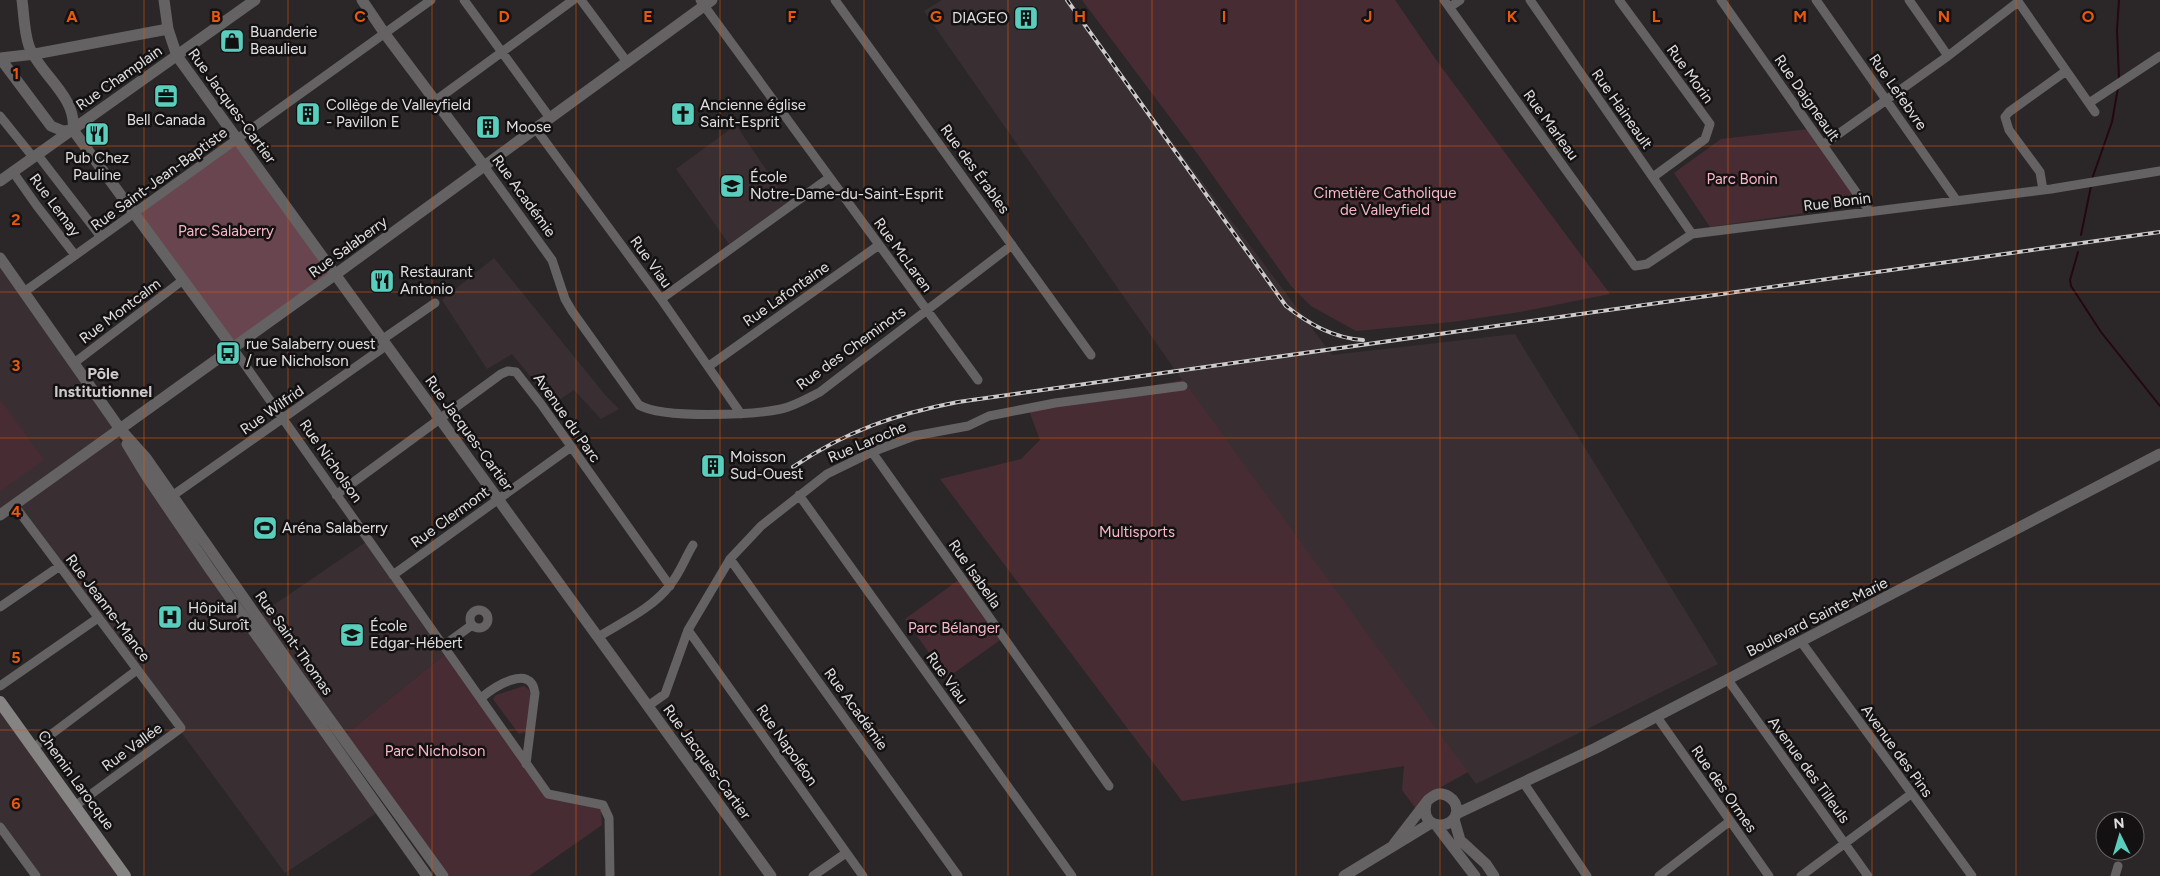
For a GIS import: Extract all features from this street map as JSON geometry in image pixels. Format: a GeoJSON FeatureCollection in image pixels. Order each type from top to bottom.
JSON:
{"type":"FeatureCollection","features":[{"type":"Feature","properties":{"kind":"main road","name":"Chemin Larocque"},"geometry":{"type":"LineString","coordinates":[[0,702],[125,876]]}},
{"type":"Feature","properties":{"kind":"street","name":"Rue Nicholson"},"geometry":{"type":"LineString","coordinates":[[22,0],[29,46],[70,107],[74,120],[73,130],[233,348],[526,764],[551,796],[603,804],[609,818],[610,876]]}},
{"type":"Feature","properties":{"kind":"street","name":"Rue Jacques-Cartier"},"geometry":{"type":"LineString","coordinates":[[164,0],[168,29],[177,56],[771,876]]}},
{"type":"Feature","properties":{"kind":"street","name":"Rue Champlain"},"geometry":{"type":"LineString","coordinates":[[0,181],[256,0]]}},
{"type":"Feature","properties":{"kind":"street","name":"Rue Académie"},"geometry":{"type":"LineString","coordinates":[[362,0],[384,34],[484,166],[552,260],[565,299],[572,311],[639,405],[654,411]]}},
{"type":"Feature","properties":{"kind":"street","name":"Rue Saint-Jean-Baptiste"},"geometry":{"type":"LineString","coordinates":[[24,292],[431,0]]}},
{"type":"Feature","properties":{"kind":"street"},"geometry":{"type":"LineString","coordinates":[[464,0],[550,118]]}},
{"type":"Feature","properties":{"kind":"street"},"geometry":{"type":"LineString","coordinates":[[435,101],[573,0]]}},
{"type":"Feature","properties":{"kind":"street"},"geometry":{"type":"LineString","coordinates":[[581,0],[627,62]]}},
{"type":"Feature","properties":{"kind":"street","name":"Rue des Érables"},"geometry":{"type":"LineString","coordinates":[[835,0],[1091,355]]}},
{"type":"Feature","properties":{"kind":"street"},"geometry":{"type":"LineString","coordinates":[[1447,4],[1460,0]]}},
{"type":"Feature","properties":{"kind":"street","name":"Rue Haineault"},"geometry":{"type":"LineString","coordinates":[[1530,0],[1692,234]]}},
{"type":"Feature","properties":{"kind":"street","name":"Rue Morin"},"geometry":{"type":"LineString","coordinates":[[1619,0],[1710,124],[1704,139],[1652,177]]}},
{"type":"Feature","properties":{"kind":"street","name":"Rue Daigneault"},"geometry":{"type":"LineString","coordinates":[[1721,0],[1870,212]]}},
{"type":"Feature","properties":{"kind":"street","name":"Rue Lefebvre"},"geometry":{"type":"LineString","coordinates":[[1816,0],[1957,201]]}},
{"type":"Feature","properties":{"kind":"street"},"geometry":{"type":"LineString","coordinates":[[1909,0],[1948,56]]}},
{"type":"Feature","properties":{"kind":"street"},"geometry":{"type":"LineString","coordinates":[[1823,145],[1948,56],[2017,1],[2095,112]]}},
{"type":"Feature","properties":{"kind":"street","name":"Rue Salaberry"},"geometry":{"type":"LineString","coordinates":[[0,515],[536,129],[706,2]]}},
{"type":"Feature","properties":{"kind":"street","name":"Rue McLaren"},"geometry":{"type":"LineString","coordinates":[[706,2],[829,178],[978,380]]}},
{"type":"Feature","properties":{"kind":"street","name":"Rue Marleau"},"geometry":{"type":"LineString","coordinates":[[1447,4],[1635,266]]}},
{"type":"Feature","properties":{"kind":"street"},"geometry":{"type":"LineString","coordinates":[[0,58],[34,54],[168,29]]}},
{"type":"Feature","properties":{"kind":"street"},"geometry":{"type":"LineString","coordinates":[[2089,103],[2160,56]]}},
{"type":"Feature","properties":{"kind":"street"},"geometry":{"type":"LineString","coordinates":[[0,58],[51,126],[57,130],[73,130]]}},
{"type":"Feature","properties":{"kind":"street"},"geometry":{"type":"LineString","coordinates":[[2047,189],[2040,172],[2009,130],[2005,117],[2009,112],[2066,71]]}},
{"type":"Feature","properties":{"kind":"street"},"geometry":{"type":"LineString","coordinates":[[0,116],[35,155],[101,237]]}},
{"type":"Feature","properties":{"kind":"street","name":"Rue Viau"},"geometry":{"type":"LineString","coordinates":[[536,129],[661,299],[741,414]]}},
{"type":"Feature","properties":{"kind":"street","name":"Rue Lemay"},"geometry":{"type":"LineString","coordinates":[[13,172],[36,206],[75,256]]}},
{"type":"Feature","properties":{"kind":"street","name":"Rue Bonin"},"geometry":{"type":"LineString","coordinates":[[1635,266],[1647,264],[1692,234],[1957,201],[2160,172]]}},
{"type":"Feature","properties":{"kind":"street"},"geometry":{"type":"LineString","coordinates":[[661,299],[829,178]]}},
{"type":"Feature","properties":{"kind":"street","name":"Rue Lafontaine"},"geometry":{"type":"LineString","coordinates":[[708,366],[879,245]]}},
{"type":"Feature","properties":{"kind":"street","name":"Rue des Cheminots"},"geometry":{"type":"LineString","coordinates":[[654,411],[686,414],[741,414],[783,409],[804,401],[820,392],[1012,245]]}},
{"type":"Feature","properties":{"kind":"street","name":"Rue Saint-Thomas"},"geometry":{"type":"LineString","coordinates":[[0,258],[120,429],[146,477],[339,741],[443,876]]}},
{"type":"Feature","properties":{"kind":"street","name":"Rue Montcalm"},"geometry":{"type":"LineString","coordinates":[[74,363],[183,280]]}},
{"type":"Feature","properties":{"kind":"street","name":"Rue Wilfrid"},"geometry":{"type":"LineString","coordinates":[[172,496],[283,419],[435,303]]}},
{"type":"Feature","properties":{"kind":"street","name":"Avenue du Parc"},"geometry":{"type":"LineString","coordinates":[[336,495],[501,374],[516,372],[670,586]]}},
{"type":"Feature","properties":{"kind":"street","name":"Rue Laroche"},"geometry":{"type":"LineString","coordinates":[[648,706],[665,694],[688,630],[730,559],[761,526],[827,474],[872,452],[914,436],[968,426],[989,416],[1055,403],[1183,386]]}},
{"type":"Feature","properties":{"kind":"street","name":"Rue Saint-Thomas"},"geometry":{"type":"LineString","coordinates":[[120,429],[146,458],[339,741],[427,876]]}},
{"type":"Feature","properties":{"kind":"street","name":"Rue Clermont"},"geometry":{"type":"LineString","coordinates":[[393,575],[571,447]]}},
{"type":"Feature","properties":{"kind":"street","name":"Rue Isabella"},"geometry":{"type":"LineString","coordinates":[[872,452],[1108,786]]}},
{"type":"Feature","properties":{"kind":"street","name":"Boulevard Sainte-Marie"},"geometry":{"type":"LineString","coordinates":[[1344,876],[1363,866],[1394,844],[1434,824],[1446,825],[1455,816],[1485,800],[1596,748],[1802,643],[2160,454]]}},
{"type":"Feature","properties":{"kind":"street","name":"Rue Viau"},"geometry":{"type":"LineString","coordinates":[[799,495],[1072,876]]}},
{"type":"Feature","properties":{"kind":"street","name":"Rue Jeanne-Mance"},"geometry":{"type":"LineString","coordinates":[[14,505],[180,728]]}},
{"type":"Feature","properties":{"kind":"street"},"geometry":{"type":"LineString","coordinates":[[598,637],[652,604],[670,586],[693,545]]}},
{"type":"Feature","properties":{"kind":"street","name":"Rue Académie"},"geometry":{"type":"LineString","coordinates":[[730,559],[958,876]]}},
{"type":"Feature","properties":{"kind":"street"},"geometry":{"type":"LineString","coordinates":[[0,607],[60,566]]}},
{"type":"Feature","properties":{"kind":"street"},"geometry":{"type":"LineString","coordinates":[[0,686],[98,618]]}},
{"type":"Feature","properties":{"kind":"street"},"geometry":{"type":"LineString","coordinates":[[443,646],[472,625]]}},
{"type":"Feature","properties":{"kind":"street","name":"Rue Napoléon"},"geometry":{"type":"LineString","coordinates":[[688,630],[862,876]]}},
{"type":"Feature","properties":{"kind":"street","name":"Avenue des Pins"},"geometry":{"type":"LineString","coordinates":[[1802,643],[1972,876]]}},
{"type":"Feature","properties":{"kind":"street"},"geometry":{"type":"LineString","coordinates":[[33,748],[137,670]]}},
{"type":"Feature","properties":{"kind":"street"},"geometry":{"type":"LineString","coordinates":[[481,698],[502,682],[522,679],[531,682],[534,686],[535,693],[526,764]]}},
{"type":"Feature","properties":{"kind":"street","name":"Avenue des Tilleuls"},"geometry":{"type":"LineString","coordinates":[[1728,680],[1868,876]]}},
{"type":"Feature","properties":{"kind":"street","name":"Rue des Ormes"},"geometry":{"type":"LineString","coordinates":[[1657,717],[1769,876]]}},
{"type":"Feature","properties":{"kind":"street","name":"Rue Vallée"},"geometry":{"type":"LineString","coordinates":[[75,806],[180,728]]}},
{"type":"Feature","properties":{"kind":"street"},"geometry":{"type":"LineString","coordinates":[[1523,782],[1587,876]]}},
{"type":"Feature","properties":{"kind":"street","name":"Boulevard Sainte-Marie"},"geometry":{"type":"LineString","coordinates":[[1394,844],[1428,800],[1438,794],[1452,799],[1468,801],[1485,800]]}},
{"type":"Feature","properties":{"kind":"street"},"geometry":{"type":"LineString","coordinates":[[1801,876],[1912,794]]}},
{"type":"Feature","properties":{"kind":"street"},"geometry":{"type":"LineString","coordinates":[[1452,799],[1456,809],[1455,816],[1460,840],[1486,864],[1494,876]]}},
{"type":"Feature","properties":{"kind":"street"},"geometry":{"type":"LineString","coordinates":[[1426,804],[1426,815],[1475,876]]}},
{"type":"Feature","properties":{"kind":"street"},"geometry":{"type":"LineString","coordinates":[[1659,876],[1730,822]]}},
{"type":"Feature","properties":{"kind":"street"},"geometry":{"type":"LineString","coordinates":[[0,827],[36,876]]}},
{"type":"Feature","properties":{"kind":"street"},"geometry":{"type":"LineString","coordinates":[[813,876],[846,853]]}},
{"type":"Feature","properties":{"kind":"street"},"geometry":{"type":"LineString","coordinates":[[2115,876],[2118,866]]}},
{"type":"Feature","properties":{"kind":"shaded area"},"geometry":{"type":"Polygon","coordinates":[[[942,0],[1066,0],[1332,355],[1515,334],[1718,664],[1476,784],[1175,370],[924,11],[942,0]]]}},
{"type":"Feature","properties":{"kind":"shaded area","name":"École Notre-Dame-du-Saint-Esprit"},"geometry":{"type":"Polygon","coordinates":[[[736,125],[788,202],[729,244],[676,169],[736,125]]]}},
{"type":"Feature","properties":{"kind":"shaded area"},"geometry":{"type":"Polygon","coordinates":[[[494,258],[606,396],[619,409],[601,419],[574,390],[553,404],[512,354],[487,369],[442,300],[494,258]]]}},
{"type":"Feature","properties":{"kind":"shaded area"},"geometry":{"type":"Polygon","coordinates":[[[0,262],[116,429],[0,512],[0,262]]]}},
{"type":"Feature","properties":{"kind":"shaded area","name":"Hôpital du Suroît"},"geometry":{"type":"Polygon","coordinates":[[[115,434],[378,812],[285,873],[14,505],[115,434]]]}},
{"type":"Feature","properties":{"kind":"shaded area","name":"École Edgar-Hébert"},"geometry":{"type":"Polygon","coordinates":[[[366,542],[444,655],[345,735],[259,615],[366,542]]]}},
{"type":"Feature","properties":{"kind":"shaded area"},"geometry":{"type":"Polygon","coordinates":[[[0,711],[119,876],[37,876],[0,824],[0,711]]]}},
{"type":"Feature","properties":{"kind":"green space","name":"Cimetière Catholique de Valleyfield"},"geometry":{"type":"Polygon","coordinates":[[[1082,0],[1395,0],[1439,64],[1610,294],[1520,312],[1452,322],[1356,331],[1311,306],[1291,286],[1199,156],[1082,0]]]}},
{"type":"Feature","properties":{"kind":"green space","name":"Parc Bonin"},"geometry":{"type":"Polygon","coordinates":[[[1809,129],[1860,205],[1710,227],[1674,173],[1721,139],[1809,129]]]}},
{"type":"Feature","properties":{"kind":"green space","name":"Parc Salaberry"},"geometry":{"type":"Polygon","coordinates":[[[237,139],[336,274],[233,348],[134,213],[237,139]]]}},
{"type":"Feature","properties":{"kind":"green space","name":"Multisports"},"geometry":{"type":"Polygon","coordinates":[[[1183,380],[1468,772],[1432,792],[1416,809],[1402,790],[1404,766],[1182,801],[940,479],[1021,459],[1040,440],[1028,408],[1183,380]]]}},
{"type":"Feature","properties":{"kind":"green space"},"geometry":{"type":"Polygon","coordinates":[[[0,399],[44,460],[0,491],[0,399]]]}},
{"type":"Feature","properties":{"kind":"green space","name":"Parc Bélanger"},"geometry":{"type":"Polygon","coordinates":[[[960,579],[1003,638],[947,678],[905,619],[960,579]]]}},
{"type":"Feature","properties":{"kind":"green space","name":"Parc Nicholson"},"geometry":{"type":"Polygon","coordinates":[[[444,655],[546,796],[601,809],[602,825],[529,876],[446,876],[345,735],[444,655]]]}},
{"type":"Feature","properties":{"kind":"green space"},"geometry":{"type":"Polygon","coordinates":[[[524,686],[531,691],[526,732],[519,734],[493,699],[496,695],[524,686]]]}},
{"type":"Feature","properties":{"kind":"waterway"},"geometry":{"type":"LineString","coordinates":[[2119,0],[2117,30],[2119,79]]}},
{"type":"Feature","properties":{"kind":"waterway"},"geometry":{"type":"LineString","coordinates":[[2092,179],[2112,122],[2118,88]]}},
{"type":"Feature","properties":{"kind":"waterway"},"geometry":{"type":"LineString","coordinates":[[2081,235],[2091,186]]}},
{"type":"Feature","properties":{"kind":"waterway"},"geometry":{"type":"LineString","coordinates":[[2078,252],[2070,280],[2071,286],[2101,332],[2160,406]]}},
{"type":"Feature","properties":{"kind":"railway"},"geometry":{"type":"LineString","coordinates":[[1067,0],[1286,306],[1322,329],[1352,339],[1363,340]]}},
{"type":"Feature","properties":{"kind":"railway"},"geometry":{"type":"LineString","coordinates":[[793,467],[832,443],[872,426],[914,412],[958,402],[2160,232]]}},
{"type":"Feature","properties":{"kind":"place","name":"DIAGEO"},"geometry":{"type":"Point","coordinates":[1026,18]}},
{"type":"Feature","properties":{"kind":"place","name":"Buanderie Beaulieu"},"geometry":{"type":"Point","coordinates":[232,41]}},
{"type":"Feature","properties":{"kind":"place","name":"Bell Canada"},"geometry":{"type":"Point","coordinates":[166,96]}},
{"type":"Feature","properties":{"kind":"place","name":"Collège de Valleyfield - Pavillon E"},"geometry":{"type":"Point","coordinates":[308,114]}},
{"type":"Feature","properties":{"kind":"place","name":"Ancienne église Saint-Esprit"},"geometry":{"type":"Point","coordinates":[683,114]}},
{"type":"Feature","properties":{"kind":"place","name":"Moose"},"geometry":{"type":"Point","coordinates":[488,127]}},
{"type":"Feature","properties":{"kind":"place","name":"Pub Chez Pauline"},"geometry":{"type":"Point","coordinates":[97,134]}},
{"type":"Feature","properties":{"kind":"place","name":"École Notre-Dame-du-Saint-Esprit"},"geometry":{"type":"Point","coordinates":[732,186]}},
{"type":"Feature","properties":{"kind":"place","name":"Restaurant Antonio"},"geometry":{"type":"Point","coordinates":[382,281]}},
{"type":"Feature","properties":{"kind":"place","name":"rue Salaberry ouest / rue Nicholson"},"geometry":{"type":"Point","coordinates":[228,353]}},
{"type":"Feature","properties":{"kind":"place","name":"Moisson Sud-Ouest"},"geometry":{"type":"Point","coordinates":[713,466]}},
{"type":"Feature","properties":{"kind":"place","name":"Aréna Salaberry"},"geometry":{"type":"Point","coordinates":[265,528]}},
{"type":"Feature","properties":{"kind":"place","name":"Hôpital du Suroît"},"geometry":{"type":"Point","coordinates":[170,617]}},
{"type":"Feature","properties":{"kind":"place","name":"École Edgar-Hébert"},"geometry":{"type":"Point","coordinates":[352,635]}},
{"type":"Feature","properties":{"kind":"district","name":"Pôle Institutionnel"},"geometry":{"type":"Point","coordinates":[103,382]}}]}
